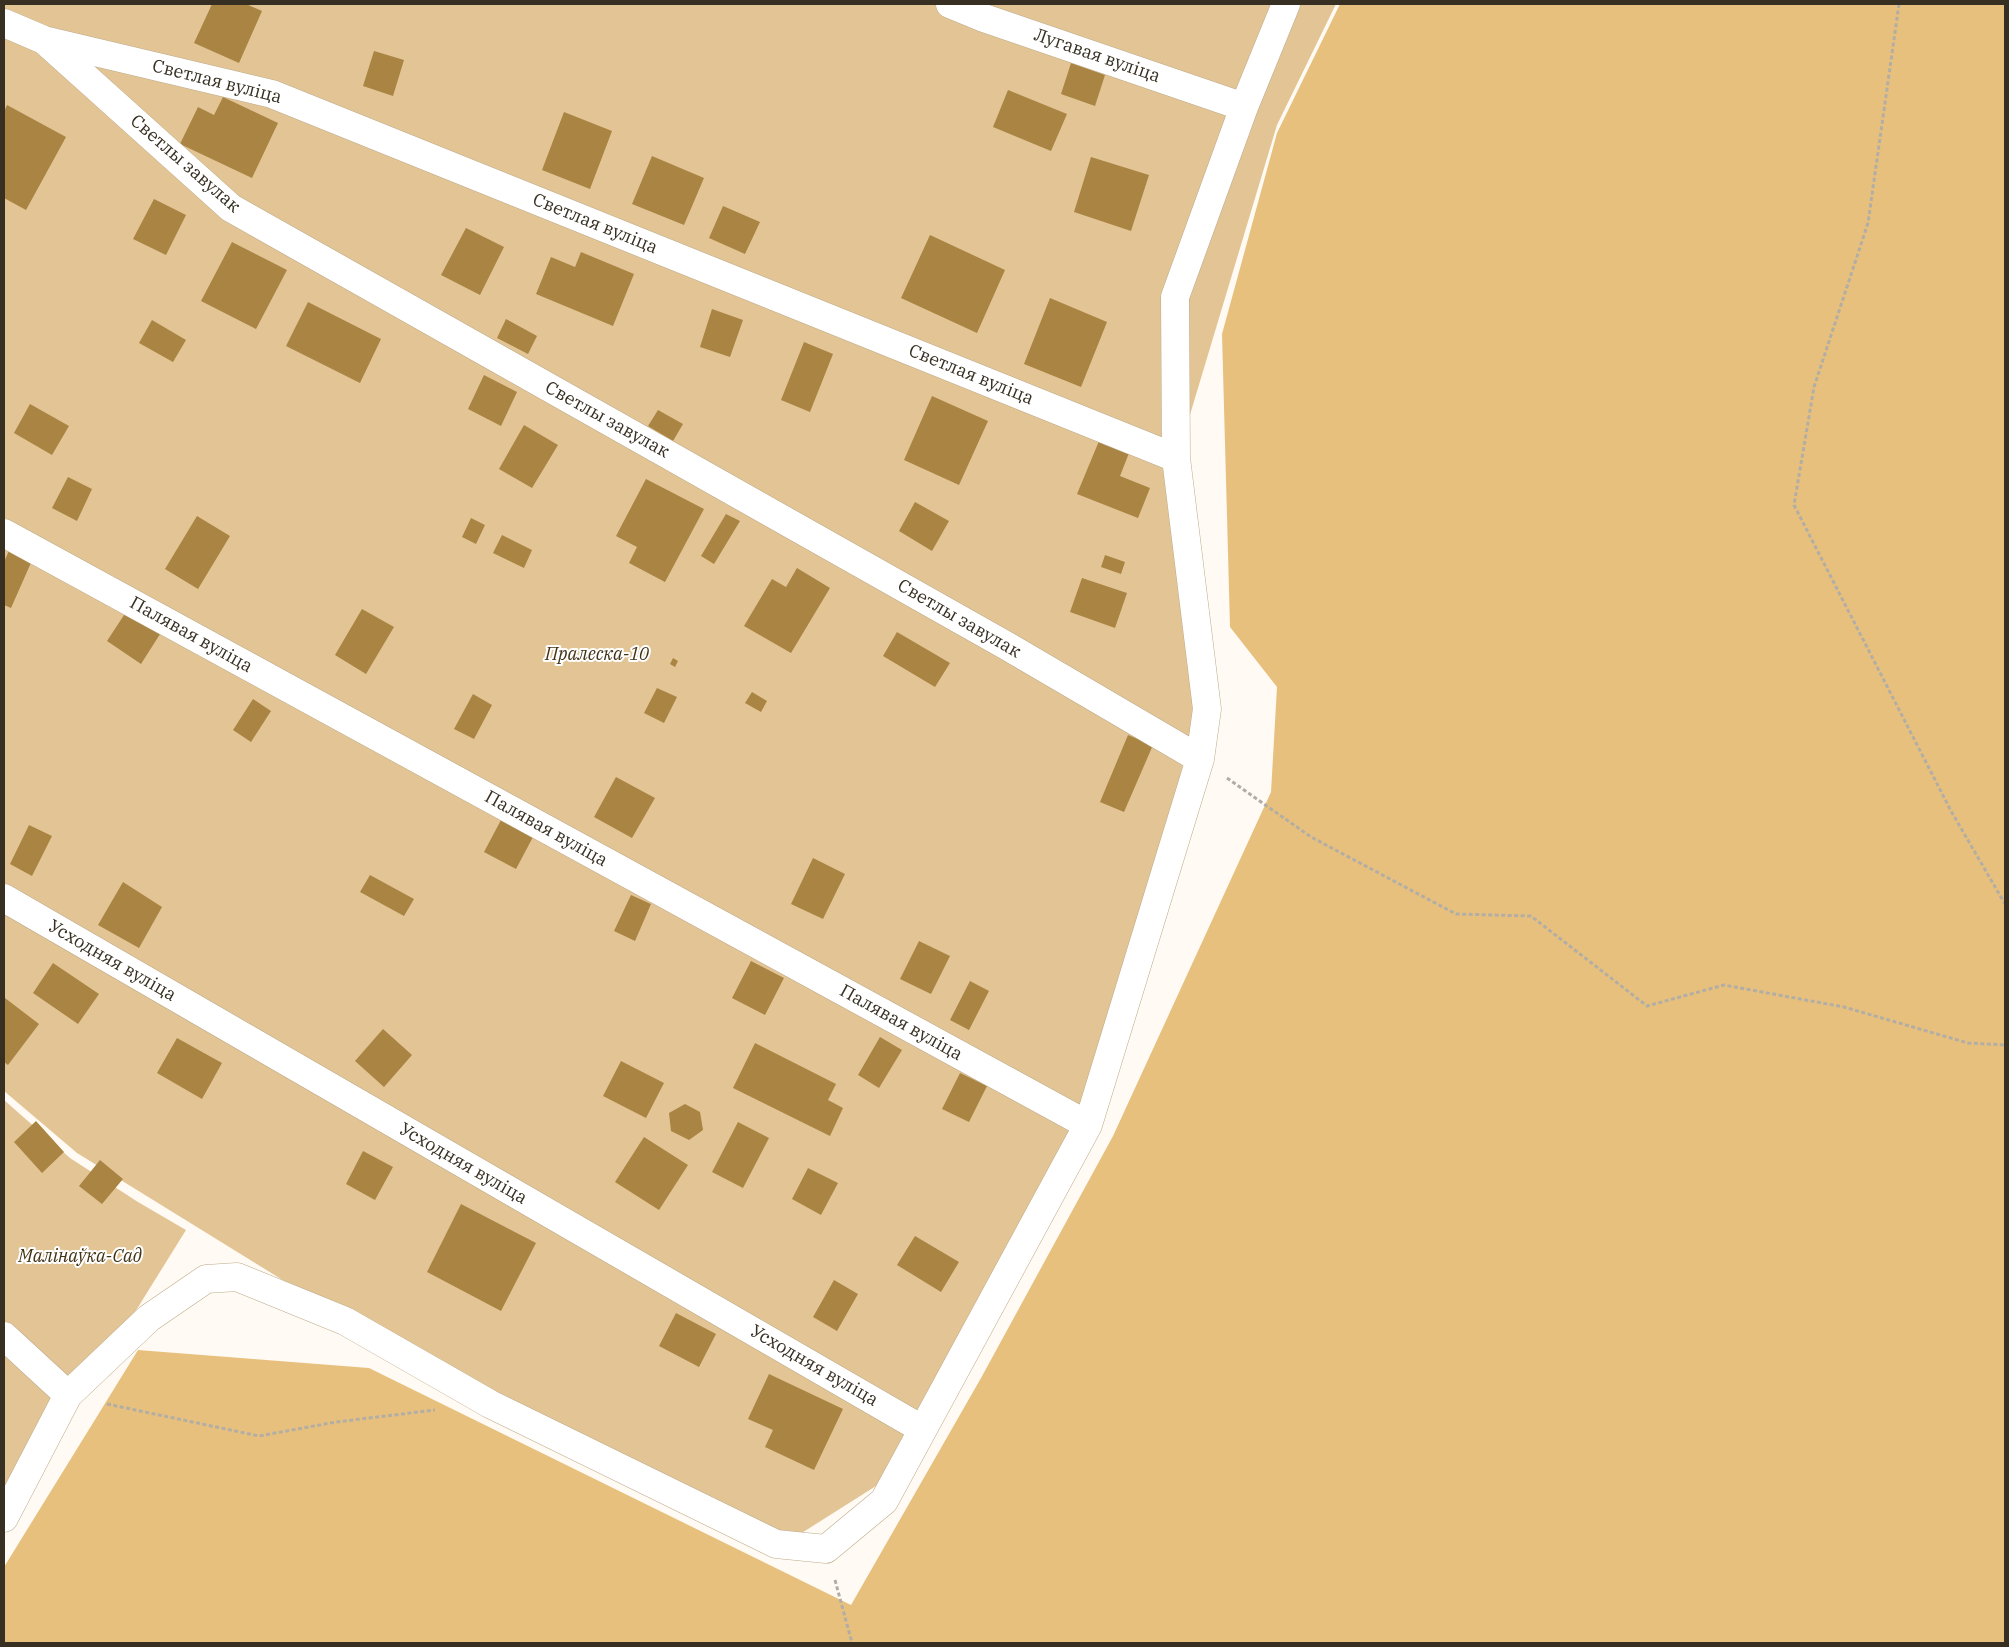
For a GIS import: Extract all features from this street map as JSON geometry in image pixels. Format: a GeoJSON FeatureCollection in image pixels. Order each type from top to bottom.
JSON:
{"type":"FeatureCollection","features":[{"type":"Feature","properties":{"kind":"street","name":"Лугавая вуліца"},"geometry":{"type":"LineString","coordinates":[[950,4],[993,21],[1244,107]]}},
{"type":"Feature","properties":{"kind":"street"},"geometry":{"type":"LineString","coordinates":[[4,1518],[68,1395],[149,1318],[206,1279],[236,1277],[345,1321],[490,1404],[776,1544],[826,1548],[884,1501],[1088,1125],[1200,759],[1207,709],[1176,458],[1175,297],[1244,107],[1286,4]]}},
{"type":"Feature","properties":{"kind":"street","name":"Светлая вуліца"},"geometry":{"type":"LineString","coordinates":[[4,23],[44,40],[272,94],[1176,458]]}},
{"type":"Feature","properties":{"kind":"street","name":"Светлы завулак"},"geometry":{"type":"LineString","coordinates":[[44,40],[231,208],[1007,646],[1200,759]]}},
{"type":"Feature","properties":{"kind":"street","name":"Палявая вуліца"},"geometry":{"type":"LineString","coordinates":[[4,533],[1088,1125]]}},
{"type":"Feature","properties":{"kind":"street","name":"Усходняя вуліца"},"geometry":{"type":"LineString","coordinates":[[4,898],[922,1429]]}},
{"type":"Feature","properties":{"kind":"street"},"geometry":{"type":"LineString","coordinates":[[4,1336],[68,1395]]}},
{"type":"Feature","properties":{"kind":"path"},"geometry":{"type":"LineString","coordinates":[[1899,4],[1868,223],[1814,387],[1794,505],[1951,811],[2005,904]]}},
{"type":"Feature","properties":{"kind":"path"},"geometry":{"type":"LineString","coordinates":[[1200,759],[1310,837],[1456,914],[1531,916],[1647,1006],[1724,985],[1844,1007],[1968,1043],[2005,1045]]}},
{"type":"Feature","properties":{"kind":"path"},"geometry":{"type":"LineString","coordinates":[[68,1395],[258,1436],[336,1422],[442,1410]]}},
{"type":"Feature","properties":{"kind":"path"},"geometry":{"type":"LineString","coordinates":[[826,1548],[852,1643]]}},
{"type":"Feature","properties":{"kind":"green space","name":"Пралеска-10"},"geometry":{"type":"Polygon","coordinates":[[[4,4],[1336,4],[1277,125],[1177,458],[1198,706],[1091,1126],[925,1455],[778,1548],[349,1321],[77,1153],[4,1091],[4,4]]]}},
{"type":"Feature","properties":{"kind":"green space","name":"Малінаўка-Сад"},"geometry":{"type":"Polygon","coordinates":[[[4,1100],[70,1158],[138,1202],[186,1230],[4,1523],[4,1100]]]}},
{"type":"Feature","properties":{"kind":"shaded area"},"geometry":{"type":"Polygon","coordinates":[[[1340,4],[2005,4],[2005,1643],[4,1643],[4,1567],[138,1350],[369,1368],[851,1605],[981,1378],[1113,1136],[1271,792],[1277,687],[1230,627],[1222,334],[1277,133],[1340,4]]]}},
{"type":"Feature","properties":{"kind":"building"},"geometry":{"type":"Polygon","coordinates":[[[212,4],[246,4],[262,11],[239,63],[194,43],[212,4]]]}},
{"type":"Feature","properties":{"kind":"building"},"geometry":{"type":"Polygon","coordinates":[[[374,51],[404,60],[393,96],[363,86],[374,51]]]}},
{"type":"Feature","properties":{"kind":"building"},"geometry":{"type":"Polygon","coordinates":[[[1071,63],[1105,75],[1095,106],[1061,94],[1071,63]]]}},
{"type":"Feature","properties":{"kind":"building"},"geometry":{"type":"Polygon","coordinates":[[[1008,90],[1067,114],[1051,151],[993,127],[1008,90]]]}},
{"type":"Feature","properties":{"kind":"building"},"geometry":{"type":"Polygon","coordinates":[[[223,97],[278,123],[252,178],[180,144],[198,107],[214,115],[223,97]]]}},
{"type":"Feature","properties":{"kind":"building"},"geometry":{"type":"Polygon","coordinates":[[[7,105],[66,137],[26,210],[4,198],[4,112],[7,105]]]}},
{"type":"Feature","properties":{"kind":"building"},"geometry":{"type":"Polygon","coordinates":[[[564,112],[612,131],[590,189],[542,170],[564,112]]]}},
{"type":"Feature","properties":{"kind":"building"},"geometry":{"type":"Polygon","coordinates":[[[652,156],[704,178],[684,225],[632,204],[652,156]]]}},
{"type":"Feature","properties":{"kind":"building"},"geometry":{"type":"Polygon","coordinates":[[[1091,157],[1149,175],[1131,231],[1074,212],[1091,157]]]}},
{"type":"Feature","properties":{"kind":"building"},"geometry":{"type":"Polygon","coordinates":[[[154,199],[186,215],[166,255],[133,239],[154,199]]]}},
{"type":"Feature","properties":{"kind":"building"},"geometry":{"type":"Polygon","coordinates":[[[723,206],[760,222],[745,254],[709,238],[723,206]]]}},
{"type":"Feature","properties":{"kind":"building"},"geometry":{"type":"Polygon","coordinates":[[[466,228],[504,247],[480,295],[441,275],[466,228]]]}},
{"type":"Feature","properties":{"kind":"building"},"geometry":{"type":"Polygon","coordinates":[[[930,235],[1005,270],[977,333],[901,298],[930,235]]]}},
{"type":"Feature","properties":{"kind":"building"},"geometry":{"type":"Polygon","coordinates":[[[232,242],[287,270],[256,329],[201,301],[232,242]]]}},
{"type":"Feature","properties":{"kind":"building"},"geometry":{"type":"Polygon","coordinates":[[[581,252],[634,274],[613,326],[536,294],[551,257],[575,267],[581,252]]]}},
{"type":"Feature","properties":{"kind":"building"},"geometry":{"type":"Polygon","coordinates":[[[1050,298],[1107,322],[1081,387],[1024,364],[1050,298]]]}},
{"type":"Feature","properties":{"kind":"building"},"geometry":{"type":"Polygon","coordinates":[[[308,302],[381,339],[360,383],[286,346],[308,302]]]}},
{"type":"Feature","properties":{"kind":"building"},"geometry":{"type":"Polygon","coordinates":[[[712,309],[743,320],[730,357],[700,347],[712,309]]]}},
{"type":"Feature","properties":{"kind":"building"},"geometry":{"type":"Polygon","coordinates":[[[506,319],[537,336],[528,354],[497,338],[506,319]]]}},
{"type":"Feature","properties":{"kind":"building"},"geometry":{"type":"Polygon","coordinates":[[[152,320],[186,340],[173,362],[139,343],[152,320]]]}},
{"type":"Feature","properties":{"kind":"building"},"geometry":{"type":"Polygon","coordinates":[[[804,342],[833,354],[810,412],[781,400],[804,342]]]}},
{"type":"Feature","properties":{"kind":"building"},"geometry":{"type":"Polygon","coordinates":[[[484,375],[517,392],[501,426],[468,409],[484,375]]]}},
{"type":"Feature","properties":{"kind":"building"},"geometry":{"type":"Polygon","coordinates":[[[932,396],[988,421],[959,485],[904,460],[932,396]]]}},
{"type":"Feature","properties":{"kind":"building"},"geometry":{"type":"Polygon","coordinates":[[[30,404],[69,426],[52,455],[14,433],[30,404]]]}},
{"type":"Feature","properties":{"kind":"building"},"geometry":{"type":"Polygon","coordinates":[[[658,410],[683,424],[673,441],[648,426],[658,410]]]}},
{"type":"Feature","properties":{"kind":"building"},"geometry":{"type":"Polygon","coordinates":[[[524,425],[558,445],[532,488],[499,469],[524,425]]]}},
{"type":"Feature","properties":{"kind":"building"},"geometry":{"type":"Polygon","coordinates":[[[1099,441],[1129,453],[1120,476],[1150,488],[1138,518],[1077,494],[1099,441]]]}},
{"type":"Feature","properties":{"kind":"building"},"geometry":{"type":"Polygon","coordinates":[[[68,477],[92,489],[77,521],[52,508],[68,477]]]}},
{"type":"Feature","properties":{"kind":"building"},"geometry":{"type":"Polygon","coordinates":[[[646,479],[704,509],[665,582],[629,563],[637,547],[616,536],[646,479]]]}},
{"type":"Feature","properties":{"kind":"building"},"geometry":{"type":"Polygon","coordinates":[[[915,502],[949,521],[932,551],[899,531],[915,502]]]}},
{"type":"Feature","properties":{"kind":"building"},"geometry":{"type":"Polygon","coordinates":[[[726,514],[740,521],[714,564],[701,556],[726,514]]]}},
{"type":"Feature","properties":{"kind":"building"},"geometry":{"type":"Polygon","coordinates":[[[197,516],[230,536],[198,589],[165,569],[197,516]]]}},
{"type":"Feature","properties":{"kind":"building"},"geometry":{"type":"Polygon","coordinates":[[[471,518],[485,525],[476,544],[462,537],[471,518]]]}},
{"type":"Feature","properties":{"kind":"building"},"geometry":{"type":"Polygon","coordinates":[[[502,535],[532,550],[524,568],[493,553],[502,535]]]}},
{"type":"Feature","properties":{"kind":"building"},"geometry":{"type":"Polygon","coordinates":[[[11,546],[34,556],[11,608],[4,605],[4,562],[11,546]]]}},
{"type":"Feature","properties":{"kind":"building"},"geometry":{"type":"Polygon","coordinates":[[[1105,555],[1125,562],[1121,574],[1101,567],[1105,555]]]}},
{"type":"Feature","properties":{"kind":"building"},"geometry":{"type":"Polygon","coordinates":[[[797,568],[830,588],[791,653],[744,626],[772,579],[786,587],[797,568]]]}},
{"type":"Feature","properties":{"kind":"building"},"geometry":{"type":"Polygon","coordinates":[[[1082,578],[1127,593],[1115,628],[1070,612],[1082,578]]]}},
{"type":"Feature","properties":{"kind":"building"},"geometry":{"type":"Polygon","coordinates":[[[128,609],[162,631],[141,664],[107,641],[128,609]]]}},
{"type":"Feature","properties":{"kind":"building"},"geometry":{"type":"Polygon","coordinates":[[[362,609],[394,627],[366,674],[335,655],[362,609]]]}},
{"type":"Feature","properties":{"kind":"building"},"geometry":{"type":"Polygon","coordinates":[[[897,632],[950,663],[935,687],[883,656],[897,632]]]}},
{"type":"Feature","properties":{"kind":"building"},"geometry":{"type":"Polygon","coordinates":[[[673,658],[678,661],[675,667],[670,664],[673,658]]]}},
{"type":"Feature","properties":{"kind":"building"},"geometry":{"type":"Polygon","coordinates":[[[657,688],[677,697],[664,723],[644,713],[657,688]]]}},
{"type":"Feature","properties":{"kind":"building"},"geometry":{"type":"Polygon","coordinates":[[[752,692],[767,701],[761,712],[745,703],[752,692]]]}},
{"type":"Feature","properties":{"kind":"building"},"geometry":{"type":"Polygon","coordinates":[[[473,694],[492,705],[474,739],[454,729],[473,694]]]}},
{"type":"Feature","properties":{"kind":"building"},"geometry":{"type":"Polygon","coordinates":[[[253,699],[271,711],[251,742],[233,730],[253,699]]]}},
{"type":"Feature","properties":{"kind":"building"},"geometry":{"type":"Polygon","coordinates":[[[1128,735],[1153,745],[1124,812],[1100,802],[1128,735]]]}},
{"type":"Feature","properties":{"kind":"building"},"geometry":{"type":"Polygon","coordinates":[[[616,777],[655,798],[632,838],[594,817],[616,777]]]}},
{"type":"Feature","properties":{"kind":"building"},"geometry":{"type":"Polygon","coordinates":[[[501,820],[533,837],[516,869],[484,852],[501,820]]]}},
{"type":"Feature","properties":{"kind":"building"},"geometry":{"type":"Polygon","coordinates":[[[29,825],[52,836],[32,876],[10,864],[29,825]]]}},
{"type":"Feature","properties":{"kind":"building"},"geometry":{"type":"Polygon","coordinates":[[[813,858],[845,874],[823,919],[791,904],[813,858]]]}},
{"type":"Feature","properties":{"kind":"building"},"geometry":{"type":"Polygon","coordinates":[[[370,875],[414,899],[404,916],[360,892],[370,875]]]}},
{"type":"Feature","properties":{"kind":"building"},"geometry":{"type":"Polygon","coordinates":[[[123,882],[162,907],[139,948],[98,925],[123,882]]]}},
{"type":"Feature","properties":{"kind":"building"},"geometry":{"type":"Polygon","coordinates":[[[631,895],[651,904],[635,941],[614,931],[631,895]]]}},
{"type":"Feature","properties":{"kind":"building"},"geometry":{"type":"Polygon","coordinates":[[[919,941],[950,956],[931,994],[900,979],[919,941]]]}},
{"type":"Feature","properties":{"kind":"building"},"geometry":{"type":"Polygon","coordinates":[[[751,961],[784,978],[765,1015],[732,998],[751,961]]]}},
{"type":"Feature","properties":{"kind":"building"},"geometry":{"type":"Polygon","coordinates":[[[53,963],[99,994],[78,1024],[33,993],[53,963]]]}},
{"type":"Feature","properties":{"kind":"building"},"geometry":{"type":"Polygon","coordinates":[[[970,981],[989,991],[969,1030],[950,1020],[970,981]]]}},
{"type":"Feature","properties":{"kind":"building"},"geometry":{"type":"Polygon","coordinates":[[[5,998],[39,1024],[8,1065],[4,1062],[5,998]]]}},
{"type":"Feature","properties":{"kind":"building"},"geometry":{"type":"Polygon","coordinates":[[[383,1029],[412,1055],[384,1087],[355,1061],[383,1029]]]}},
{"type":"Feature","properties":{"kind":"building"},"geometry":{"type":"Polygon","coordinates":[[[880,1037],[902,1050],[879,1088],[858,1075],[880,1037]]]}},
{"type":"Feature","properties":{"kind":"building"},"geometry":{"type":"Polygon","coordinates":[[[177,1038],[222,1063],[202,1099],[157,1073],[177,1038]]]}},
{"type":"Feature","properties":{"kind":"building"},"geometry":{"type":"Polygon","coordinates":[[[755,1043],[836,1084],[828,1100],[843,1108],[830,1136],[733,1088],[755,1043]]]}},
{"type":"Feature","properties":{"kind":"building"},"geometry":{"type":"Polygon","coordinates":[[[621,1061],[664,1083],[646,1118],[603,1096],[621,1061]]]}},
{"type":"Feature","properties":{"kind":"building"},"geometry":{"type":"Polygon","coordinates":[[[960,1073],[987,1086],[969,1122],[942,1109],[960,1073]]]}},
{"type":"Feature","properties":{"kind":"building"},"geometry":{"type":"Polygon","coordinates":[[[685,1104],[700,1112],[703,1130],[689,1140],[671,1131],[669,1113],[685,1104]]]}},
{"type":"Feature","properties":{"kind":"building"},"geometry":{"type":"Polygon","coordinates":[[[36,1121],[64,1152],[42,1173],[14,1142],[36,1121]]]}},
{"type":"Feature","properties":{"kind":"building"},"geometry":{"type":"Polygon","coordinates":[[[738,1122],[769,1138],[743,1188],[712,1172],[738,1122]]]}},
{"type":"Feature","properties":{"kind":"building"},"geometry":{"type":"Polygon","coordinates":[[[644,1137],[688,1165],[659,1210],[615,1182],[644,1137]]]}},
{"type":"Feature","properties":{"kind":"building"},"geometry":{"type":"Polygon","coordinates":[[[363,1151],[393,1167],[375,1200],[346,1184],[363,1151]]]}},
{"type":"Feature","properties":{"kind":"building"},"geometry":{"type":"Polygon","coordinates":[[[100,1160],[123,1179],[102,1204],[79,1186],[100,1160]]]}},
{"type":"Feature","properties":{"kind":"building"},"geometry":{"type":"Polygon","coordinates":[[[808,1168],[838,1183],[821,1215],[792,1199],[808,1168]]]}},
{"type":"Feature","properties":{"kind":"building"},"geometry":{"type":"Polygon","coordinates":[[[461,1204],[536,1243],[501,1311],[427,1272],[461,1204]]]}},
{"type":"Feature","properties":{"kind":"building"},"geometry":{"type":"Polygon","coordinates":[[[915,1236],[959,1262],[941,1292],[897,1265],[915,1236]]]}},
{"type":"Feature","properties":{"kind":"building"},"geometry":{"type":"Polygon","coordinates":[[[834,1280],[858,1294],[837,1331],[813,1317],[834,1280]]]}},
{"type":"Feature","properties":{"kind":"building"},"geometry":{"type":"Polygon","coordinates":[[[676,1313],[716,1334],[699,1367],[659,1346],[676,1313]]]}},
{"type":"Feature","properties":{"kind":"building"},"geometry":{"type":"Polygon","coordinates":[[[769,1374],[843,1409],[814,1470],[765,1447],[773,1430],[748,1419],[769,1374]]]}}]}
